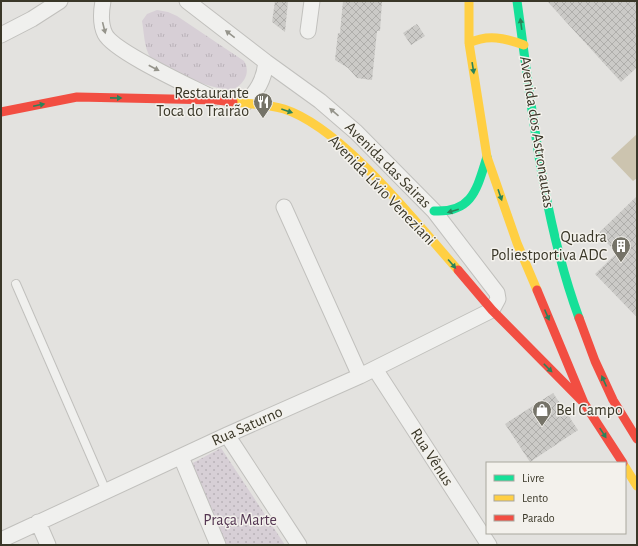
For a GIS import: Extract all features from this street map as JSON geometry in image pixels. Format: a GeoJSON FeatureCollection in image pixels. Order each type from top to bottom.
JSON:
{"type":"FeatureCollection","features":[{"type":"Feature","properties":{"kind":"main road"},"geometry":{"type":"LineString","coordinates":[[469,1],[469,43],[487,157],[517,243],[584,403],[621,462]]}},
{"type":"Feature","properties":{"kind":"main road","name":"Avenida dos Astronautas"},"geometry":{"type":"LineString","coordinates":[[517,1],[538,146],[552,228],[575,306],[595,362],[613,400],[637,439]]}},
{"type":"Feature","properties":{"kind":"main road"},"geometry":{"type":"LineString","coordinates":[[469,43],[477,38],[496,36],[507,38],[524,45]]}},
{"type":"Feature","properties":{"kind":"main road","name":"Avenida Lívio Veneziani"},"geometry":{"type":"LineString","coordinates":[[1,112],[77,97],[217,100],[284,109],[307,118],[338,141],[395,198],[492,310],[584,403]]}},
{"type":"Feature","properties":{"kind":"main road"},"geometry":{"type":"LineString","coordinates":[[434,211],[445,213],[463,207],[473,196],[487,157]]}},
{"type":"Feature","properties":{"kind":"main road"},"geometry":{"type":"LineString","coordinates":[[626,469],[637,486]]}},
{"type":"Feature","properties":{"kind":"street"},"geometry":{"type":"LineString","coordinates":[[1,35],[32,19],[60,1]]}},
{"type":"Feature","properties":{"kind":"street"},"geometry":{"type":"LineString","coordinates":[[103,1],[101,14],[106,35],[134,57],[217,100]]}},
{"type":"Feature","properties":{"kind":"street","name":"Avenida das Sairas"},"geometry":{"type":"LineString","coordinates":[[187,1],[266,62],[320,101],[356,132],[434,211],[497,293],[498,299],[492,310]]}},
{"type":"Feature","properties":{"kind":"street"},"geometry":{"type":"LineString","coordinates":[[308,31],[312,1]]}},
{"type":"Feature","properties":{"kind":"street"},"geometry":{"type":"LineString","coordinates":[[244,104],[258,89],[265,72],[266,62]]}},
{"type":"Feature","properties":{"kind":"street"},"geometry":{"type":"LineString","coordinates":[[284,207],[360,376]]}},
{"type":"Feature","properties":{"kind":"street","name":"Rua Saturno"},"geometry":{"type":"LineString","coordinates":[[1,540],[227,435],[375,369],[492,310]]}},
{"type":"Feature","properties":{"kind":"street","name":"Rua Vênus"},"geometry":{"type":"LineString","coordinates":[[375,369],[489,545]]}},
{"type":"Feature","properties":{"kind":"street"},"geometry":{"type":"LineString","coordinates":[[227,435],[299,545]]}},
{"type":"Feature","properties":{"kind":"street"},"geometry":{"type":"LineString","coordinates":[[181,457],[218,545]]}},
{"type":"Feature","properties":{"kind":"street"},"geometry":{"type":"LineString","coordinates":[[38,522],[48,545]]}},
{"type":"Feature","properties":{"kind":"lane"},"geometry":{"type":"LineString","coordinates":[[16,284],[106,491]]}},
{"type":"Feature","properties":{"kind":"green space"},"geometry":{"type":"Polygon","coordinates":[[[157,10],[168,12],[177,16],[244,61],[247,71],[242,83],[229,91],[175,74],[156,63],[150,57],[146,49],[142,21],[147,14],[157,10]]]}},
{"type":"Feature","properties":{"kind":"green space","name":"Praça Marte"},"geometry":{"type":"Polygon","coordinates":[[[221,448],[285,545],[224,545],[189,465],[221,448]]]}},
{"type":"Feature","properties":{"kind":"shaded area"},"geometry":{"type":"Polygon","coordinates":[[[637,134],[637,178],[633,181],[611,158],[637,134]]]}},
{"type":"Feature","properties":{"kind":"building"},"geometry":{"type":"Polygon","coordinates":[[[275,1],[288,1],[285,32],[272,22],[275,1]]]}},
{"type":"Feature","properties":{"kind":"building"},"geometry":{"type":"Polygon","coordinates":[[[343,1],[382,1],[380,31],[377,31],[372,80],[357,78],[348,68],[335,60],[338,33],[340,33],[343,1]]]}},
{"type":"Feature","properties":{"kind":"building"},"geometry":{"type":"Polygon","coordinates":[[[547,1],[637,1],[637,67],[621,82],[547,1]]]}},
{"type":"Feature","properties":{"kind":"building"},"geometry":{"type":"Polygon","coordinates":[[[417,24],[425,36],[411,45],[403,33],[417,24]]]}},
{"type":"Feature","properties":{"kind":"building","name":"Quadra Poliestportiva ADC"},"geometry":{"type":"Polygon","coordinates":[[[637,196],[637,317],[595,274],[617,253],[598,234],[637,196]]]}},
{"type":"Feature","properties":{"kind":"building","name":"Bel Campo"},"geometry":{"type":"Polygon","coordinates":[[[553,393],[578,430],[530,462],[505,424],[553,393]]]}},
{"type":"Feature","properties":{"kind":"traffic: fast"},"geometry":{"type":"LineString","coordinates":[[517,1],[533,121],[547,201],[566,280],[579,318]]}},
{"type":"Feature","properties":{"kind":"traffic: fast"},"geometry":{"type":"LineString","coordinates":[[434,211],[447,211],[457,208],[465,203],[476,188],[487,157]]}},
{"type":"Feature","properties":{"kind":"traffic: slow"},"geometry":{"type":"LineString","coordinates":[[469,1],[469,43],[487,157],[517,243],[537,290]]}},
{"type":"Feature","properties":{"kind":"traffic: slow"},"geometry":{"type":"LineString","coordinates":[[469,43],[476,40],[496,38],[510,40],[524,45]]}},
{"type":"Feature","properties":{"kind":"traffic: slow"},"geometry":{"type":"LineString","coordinates":[[233,102],[265,105],[284,109],[307,119],[330,136],[354,156],[400,203],[458,270]]}},
{"type":"Feature","properties":{"kind":"traffic: slow"},"geometry":{"type":"LineString","coordinates":[[626,469],[637,486]]}},
{"type":"Feature","properties":{"kind":"traffic: jam"},"geometry":{"type":"LineString","coordinates":[[1,112],[77,97],[217,100],[233,102]]}},
{"type":"Feature","properties":{"kind":"traffic: jam"},"geometry":{"type":"LineString","coordinates":[[458,270],[492,310],[584,403]]}},
{"type":"Feature","properties":{"kind":"traffic: jam"},"geometry":{"type":"LineString","coordinates":[[537,290],[584,403],[622,462]]}},
{"type":"Feature","properties":{"kind":"traffic: jam"},"geometry":{"type":"LineString","coordinates":[[579,318],[595,361],[613,400],[637,439]]}},
{"type":"Feature","properties":{"kind":"place","name":"Restaurante Toca do Trairão"},"geometry":{"type":"Point","coordinates":[263,119]}},
{"type":"Feature","properties":{"kind":"place","name":"Quadra Poliestportiva ADC"},"geometry":{"type":"Point","coordinates":[621,263]}},
{"type":"Feature","properties":{"kind":"place","name":"Bel Campo"},"geometry":{"type":"Point","coordinates":[542,427]}}]}
